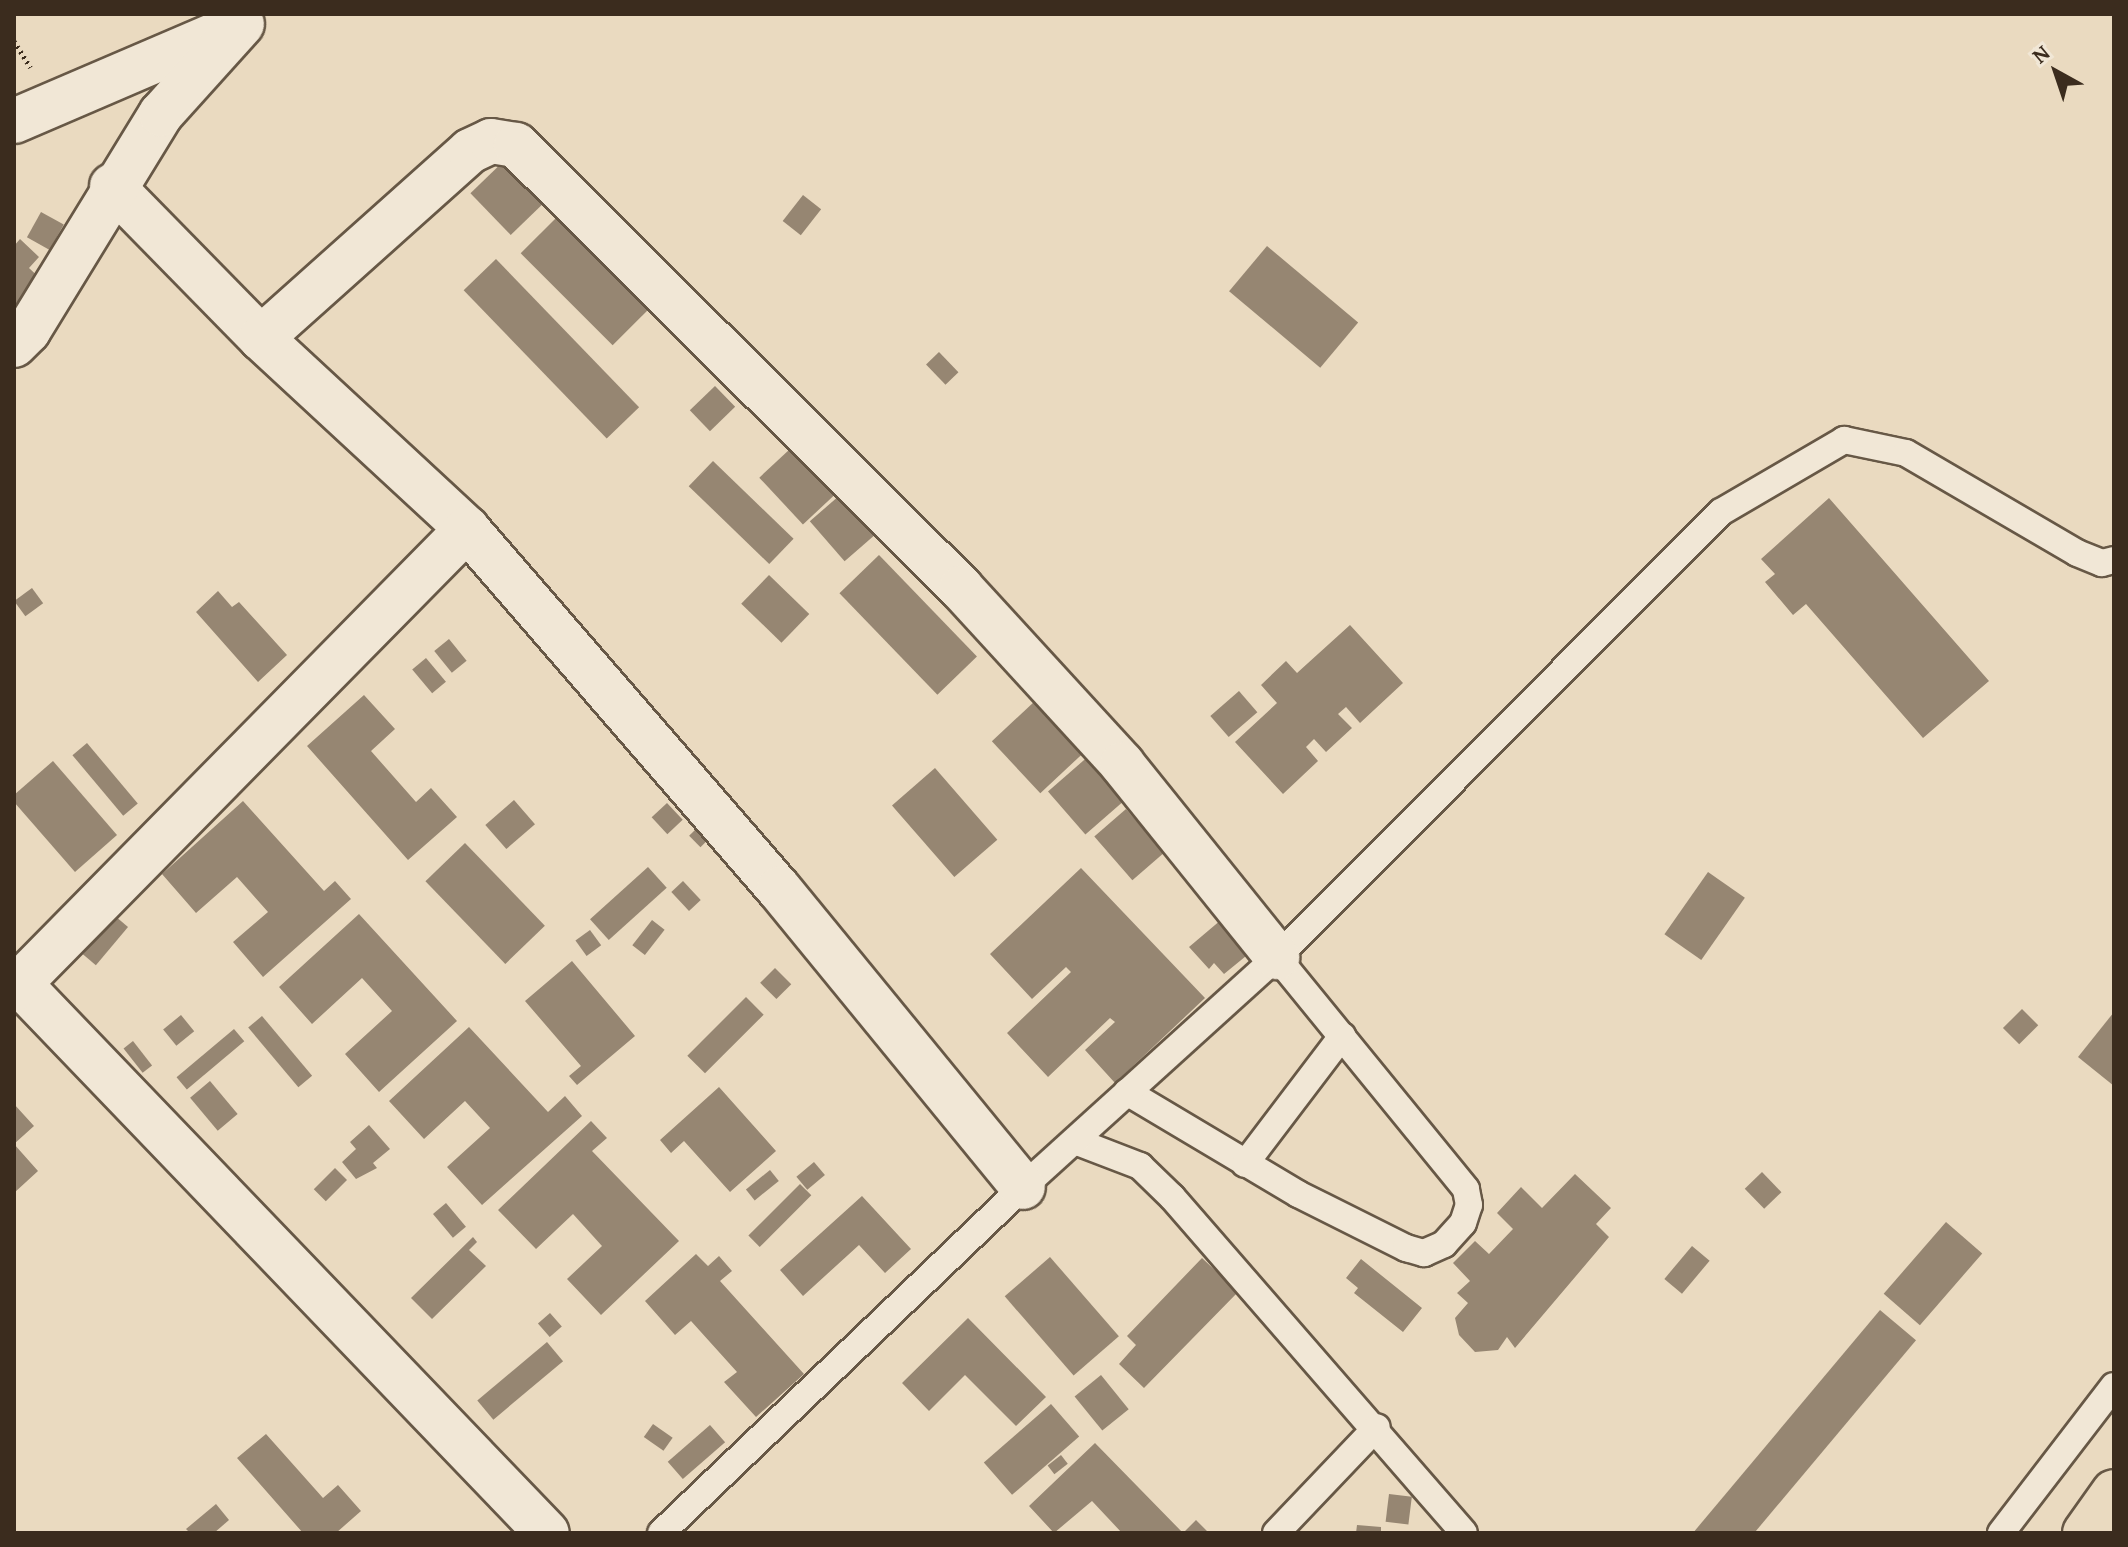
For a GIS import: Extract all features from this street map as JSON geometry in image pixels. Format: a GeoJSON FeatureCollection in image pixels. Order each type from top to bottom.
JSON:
{"type":"FeatureCollection","features":[{"type":"Feature","properties":{"kind":"highway"},"geometry":{"type":"LineString","coordinates":[[2085,1533],[2114,1492]]}},
{"type":"Feature","properties":{"kind":"street"},"geometry":{"type":"LineString","coordinates":[[14,121],[246,19]]}},
{"type":"Feature","properties":{"kind":"street"},"geometry":{"type":"LineString","coordinates":[[14,345],[28,331],[112,186],[161,114],[246,19]]}},
{"type":"Feature","properties":{"kind":"street"},"geometry":{"type":"LineString","coordinates":[[261,338],[470,151],[491,141],[516,145],[961,588],[1122,764],[1277,957]]}},
{"type":"Feature","properties":{"kind":"street"},"geometry":{"type":"LineString","coordinates":[[112,186],[261,338],[467,529],[779,889],[1023,1187]]}},
{"type":"Feature","properties":{"kind":"street"},"geometry":{"type":"LineString","coordinates":[[467,529],[16,984],[547,1533]]}},
{"type":"Feature","properties":{"kind":"lane"},"geometry":{"type":"LineString","coordinates":[[661,1533],[1023,1187],[1277,957],[1721,512],[1820,450],[1844,440],[1906,453],[2077,553],[2102,563],[2114,560]]}},
{"type":"Feature","properties":{"kind":"lane"},"geometry":{"type":"LineString","coordinates":[[1127,1092],[1245,1164],[1406,1248],[1424,1253],[1444,1244],[1463,1223],[1466,1189],[1277,957]]}},
{"type":"Feature","properties":{"kind":"lane"},"geometry":{"type":"LineString","coordinates":[[1245,1164],[1342,1036]]}},
{"type":"Feature","properties":{"kind":"lane"},"geometry":{"type":"LineString","coordinates":[[1075,1141],[1140,1166],[1377,1427],[1464,1533]]}},
{"type":"Feature","properties":{"kind":"lane"},"geometry":{"type":"LineString","coordinates":[[2001,1533],[2114,1386]]}},
{"type":"Feature","properties":{"kind":"lane"},"geometry":{"type":"LineString","coordinates":[[1276,1533],[1377,1427]]}},
{"type":"Feature","properties":{"kind":"building"},"geometry":{"type":"Polygon","coordinates":[[[510,155],[550,197],[511,235],[470,193],[510,155]]]}},
{"type":"Feature","properties":{"kind":"building"},"geometry":{"type":"Polygon","coordinates":[[[803,195],[821,209],[801,235],[783,221],[803,195]]]}},
{"type":"Feature","properties":{"kind":"building"},"geometry":{"type":"Polygon","coordinates":[[[41,212],[64,225],[50,250],[27,237],[41,212]]]}},
{"type":"Feature","properties":{"kind":"building"},"geometry":{"type":"Polygon","coordinates":[[[561,213],[653,305],[613,345],[521,253],[561,213]]]}},
{"type":"Feature","properties":{"kind":"building"},"geometry":{"type":"Polygon","coordinates":[[[20,239],[39,257],[29,268],[45,283],[14,314],[14,246],[20,239]]]}},
{"type":"Feature","properties":{"kind":"building"},"geometry":{"type":"Polygon","coordinates":[[[1267,246],[1358,322],[1320,368],[1229,291],[1267,246]]]}},
{"type":"Feature","properties":{"kind":"building"},"geometry":{"type":"Polygon","coordinates":[[[496,259],[639,407],[607,438],[464,290],[496,259]]]}},
{"type":"Feature","properties":{"kind":"building"},"geometry":{"type":"Polygon","coordinates":[[[939,352],[958,372],[946,385],[926,365],[939,352]]]}},
{"type":"Feature","properties":{"kind":"building"},"geometry":{"type":"Polygon","coordinates":[[[715,386],[735,407],[710,431],[690,410],[715,386]]]}},
{"type":"Feature","properties":{"kind":"building"},"geometry":{"type":"Polygon","coordinates":[[[790,449],[834,496],[803,524],[759,478],[790,449]]]}},
{"type":"Feature","properties":{"kind":"building"},"geometry":{"type":"Polygon","coordinates":[[[713,461],[794,539],[769,564],[689,486],[713,461]]]}},
{"type":"Feature","properties":{"kind":"building"},"geometry":{"type":"Polygon","coordinates":[[[840,495],[875,535],[845,561],[810,521],[840,495]]]}},
{"type":"Feature","properties":{"kind":"building"},"geometry":{"type":"Polygon","coordinates":[[[1829,498],[1989,681],[1923,738],[1806,604],[1793,615],[1765,582],[1775,574],[1761,559],[1829,498]]]}},
{"type":"Feature","properties":{"kind":"building"},"geometry":{"type":"Polygon","coordinates":[[[879,555],[977,656],[937,695],[839,593],[879,555]]]}},
{"type":"Feature","properties":{"kind":"building"},"geometry":{"type":"Polygon","coordinates":[[[769,575],[809,614],[781,643],[741,604],[769,575]]]}},
{"type":"Feature","properties":{"kind":"building"},"geometry":{"type":"Polygon","coordinates":[[[32,588],[43,603],[25,616],[14,601],[32,588]]]}},
{"type":"Feature","properties":{"kind":"building"},"geometry":{"type":"Polygon","coordinates":[[[218,591],[232,607],[239,602],[287,655],[258,682],[196,612],[218,591]]]}},
{"type":"Feature","properties":{"kind":"building"},"geometry":{"type":"Polygon","coordinates":[[[1350,625],[1403,683],[1360,723],[1346,707],[1338,714],[1352,728],[1326,752],[1314,739],[1306,747],[1318,761],[1283,794],[1235,742],[1277,703],[1261,685],[1286,661],[1297,673],[1350,625]]]}},
{"type":"Feature","properties":{"kind":"building"},"geometry":{"type":"Polygon","coordinates":[[[449,639],[467,661],[452,673],[434,651],[449,639]]]}},
{"type":"Feature","properties":{"kind":"building"},"geometry":{"type":"Polygon","coordinates":[[[426,658],[446,682],[432,693],[412,670],[426,658]]]}},
{"type":"Feature","properties":{"kind":"building"},"geometry":{"type":"Polygon","coordinates":[[[1239,691],[1257,712],[1229,737],[1210,716],[1239,691]]]}},
{"type":"Feature","properties":{"kind":"building"},"geometry":{"type":"Polygon","coordinates":[[[364,695],[395,729],[371,751],[416,802],[431,788],[457,817],[408,860],[307,746],[364,695]]]}},
{"type":"Feature","properties":{"kind":"building"},"geometry":{"type":"Polygon","coordinates":[[[1035,701],[1083,753],[1040,793],[992,741],[1035,701]]]}},
{"type":"Feature","properties":{"kind":"building"},"geometry":{"type":"Polygon","coordinates":[[[87,743],[138,804],[123,816],[72,755],[87,743]]]}},
{"type":"Feature","properties":{"kind":"building"},"geometry":{"type":"Polygon","coordinates":[[[1091,754],[1128,797],[1085,834],[1048,791],[1091,754]]]}},
{"type":"Feature","properties":{"kind":"building"},"geometry":{"type":"Polygon","coordinates":[[[53,761],[117,835],[75,872],[14,802],[14,795],[53,761]]]}},
{"type":"Feature","properties":{"kind":"building"},"geometry":{"type":"Polygon","coordinates":[[[935,768],[997,840],[954,877],[892,805],[935,768]]]}},
{"type":"Feature","properties":{"kind":"building"},"geometry":{"type":"Polygon","coordinates":[[[514,800],[535,824],[506,849],[485,825],[514,800]]]}},
{"type":"Feature","properties":{"kind":"building"},"geometry":{"type":"Polygon","coordinates":[[[243,801],[324,891],[335,881],[351,899],[263,977],[233,942],[268,912],[237,877],[196,913],[162,874],[243,801]]]}},
{"type":"Feature","properties":{"kind":"building"},"geometry":{"type":"Polygon","coordinates":[[[667,803],[683,820],[667,834],[652,817],[667,803]]]}},
{"type":"Feature","properties":{"kind":"building"},"geometry":{"type":"Polygon","coordinates":[[[1126,809],[1164,853],[1132,880],[1094,837],[1126,809]]]}},
{"type":"Feature","properties":{"kind":"building"},"geometry":{"type":"Polygon","coordinates":[[[704,821],[715,832],[700,847],[689,836],[704,821]]]}},
{"type":"Feature","properties":{"kind":"building"},"geometry":{"type":"Polygon","coordinates":[[[465,843],[545,926],[505,964],[425,881],[465,843]]]}},
{"type":"Feature","properties":{"kind":"building"},"geometry":{"type":"Polygon","coordinates":[[[648,867],[667,888],[609,940],[590,919],[648,867]]]}},
{"type":"Feature","properties":{"kind":"building"},"geometry":{"type":"Polygon","coordinates":[[[1081,868],[1205,998],[1115,1083],[1085,1050],[1115,1022],[1110,1018],[1048,1077],[1007,1033],[1071,972],[1066,967],[1032,999],[990,954],[1081,868]]]}},
{"type":"Feature","properties":{"kind":"building"},"geometry":{"type":"Polygon","coordinates":[[[1708,872],[1745,898],[1701,960],[1664,934],[1708,872]]]}},
{"type":"Feature","properties":{"kind":"building"},"geometry":{"type":"Polygon","coordinates":[[[683,881],[701,900],[689,911],[671,892],[683,881]]]}},
{"type":"Feature","properties":{"kind":"building"},"geometry":{"type":"Polygon","coordinates":[[[359,914],[457,1021],[379,1092],[345,1054],[392,1011],[362,978],[312,1024],[279,987],[359,914]]]}},
{"type":"Feature","properties":{"kind":"building"},"geometry":{"type":"Polygon","coordinates":[[[1228,914],[1257,947],[1224,974],[1214,963],[1209,969],[1189,947],[1228,914]]]}},
{"type":"Feature","properties":{"kind":"building"},"geometry":{"type":"Polygon","coordinates":[[[115,916],[128,927],[96,965],[83,954],[115,916]]]}},
{"type":"Feature","properties":{"kind":"building"},"geometry":{"type":"Polygon","coordinates":[[[652,920],[665,930],[645,955],[632,945],[652,920]]]}},
{"type":"Feature","properties":{"kind":"building"},"geometry":{"type":"Polygon","coordinates":[[[590,930],[601,945],[587,956],[575,941],[590,930]]]}},
{"type":"Feature","properties":{"kind":"building"},"geometry":{"type":"Polygon","coordinates":[[[572,961],[635,1036],[577,1085],[569,1076],[581,1066],[525,1001],[572,961]]]}},
{"type":"Feature","properties":{"kind":"building"},"geometry":{"type":"Polygon","coordinates":[[[775,968],[791,984],[776,999],[760,983],[775,968]]]}},
{"type":"Feature","properties":{"kind":"building"},"geometry":{"type":"Polygon","coordinates":[[[746,997],[764,1015],[705,1073],[687,1056],[746,997]]]}},
{"type":"Feature","properties":{"kind":"building"},"geometry":{"type":"Polygon","coordinates":[[[2022,1009],[2038,1025],[2019,1044],[2003,1028],[2022,1009]]]}},
{"type":"Feature","properties":{"kind":"building"},"geometry":{"type":"Polygon","coordinates":[[[2114,1012],[2114,1086],[2078,1057],[2114,1012]]]}},
{"type":"Feature","properties":{"kind":"building"},"geometry":{"type":"Polygon","coordinates":[[[181,1015],[194,1031],[176,1046],[163,1029],[181,1015]]]}},
{"type":"Feature","properties":{"kind":"building"},"geometry":{"type":"Polygon","coordinates":[[[262,1016],[312,1076],[298,1087],[248,1028],[262,1016]]]}},
{"type":"Feature","properties":{"kind":"building"},"geometry":{"type":"Polygon","coordinates":[[[469,1027],[548,1112],[565,1096],[582,1116],[482,1205],[447,1167],[490,1128],[465,1101],[424,1139],[389,1101],[469,1027]]]}},
{"type":"Feature","properties":{"kind":"building"},"geometry":{"type":"Polygon","coordinates":[[[234,1029],[244,1041],[187,1089],[177,1077],[234,1029]]]}},
{"type":"Feature","properties":{"kind":"building"},"geometry":{"type":"Polygon","coordinates":[[[133,1041],[152,1065],[143,1073],[124,1048],[133,1041]]]}},
{"type":"Feature","properties":{"kind":"building"},"geometry":{"type":"Polygon","coordinates":[[[210,1081],[238,1114],[218,1131],[190,1098],[210,1081]]]}},
{"type":"Feature","properties":{"kind":"building"},"geometry":{"type":"Polygon","coordinates":[[[719,1087],[776,1151],[730,1192],[684,1141],[671,1153],[660,1140],[719,1087]]]}},
{"type":"Feature","properties":{"kind":"building"},"geometry":{"type":"Polygon","coordinates":[[[14,1104],[34,1126],[14,1144],[14,1104]]]}},
{"type":"Feature","properties":{"kind":"building"},"geometry":{"type":"Polygon","coordinates":[[[591,1121],[607,1138],[592,1151],[679,1241],[601,1315],[567,1279],[602,1246],[573,1214],[536,1249],[498,1210],[591,1121]]]}},
{"type":"Feature","properties":{"kind":"building"},"geometry":{"type":"Polygon","coordinates":[[[369,1125],[390,1149],[373,1163],[377,1168],[356,1179],[342,1162],[356,1149],[350,1142],[369,1125]]]}},
{"type":"Feature","properties":{"kind":"building"},"geometry":{"type":"Polygon","coordinates":[[[14,1144],[38,1171],[14,1193],[14,1144]]]}},
{"type":"Feature","properties":{"kind":"building"},"geometry":{"type":"Polygon","coordinates":[[[814,1162],[825,1175],[807,1190],[796,1177],[814,1162]]]}},
{"type":"Feature","properties":{"kind":"building"},"geometry":{"type":"Polygon","coordinates":[[[335,1168],[347,1180],[326,1201],[314,1189],[335,1168]]]}},
{"type":"Feature","properties":{"kind":"building"},"geometry":{"type":"Polygon","coordinates":[[[770,1170],[779,1181],[755,1200],[746,1190],[770,1170]]]}},
{"type":"Feature","properties":{"kind":"building"},"geometry":{"type":"Polygon","coordinates":[[[1762,1172],[1781,1192],[1764,1209],[1745,1189],[1762,1172]]]}},
{"type":"Feature","properties":{"kind":"building"},"geometry":{"type":"Polygon","coordinates":[[[1575,1174],[1611,1208],[1596,1224],[1609,1237],[1515,1348],[1507,1337],[1498,1350],[1475,1352],[1459,1335],[1455,1318],[1468,1303],[1457,1293],[1470,1281],[1453,1263],[1475,1241],[1489,1254],[1513,1229],[1497,1213],[1521,1187],[1542,1208],[1575,1174]]]}},
{"type":"Feature","properties":{"kind":"building"},"geometry":{"type":"Polygon","coordinates":[[[800,1184],[811,1195],[760,1247],[748,1236],[800,1184]]]}},
{"type":"Feature","properties":{"kind":"building"},"geometry":{"type":"Polygon","coordinates":[[[862,1196],[911,1249],[885,1273],[859,1245],[803,1296],[780,1270],[862,1196]]]}},
{"type":"Feature","properties":{"kind":"building"},"geometry":{"type":"Polygon","coordinates":[[[446,1203],[466,1227],[453,1238],[433,1214],[446,1203]]]}},
{"type":"Feature","properties":{"kind":"building"},"geometry":{"type":"Polygon","coordinates":[[[1946,1222],[1982,1253],[1920,1325],[1884,1294],[1946,1222]]]}},
{"type":"Feature","properties":{"kind":"building"},"geometry":{"type":"Polygon","coordinates":[[[473,1237],[477,1242],[469,1250],[486,1266],[432,1319],[411,1298],[473,1237]]]}},
{"type":"Feature","properties":{"kind":"building"},"geometry":{"type":"Polygon","coordinates":[[[1692,1246],[1710,1261],[1682,1294],[1664,1279],[1692,1246]]]}},
{"type":"Feature","properties":{"kind":"building"},"geometry":{"type":"Polygon","coordinates":[[[696,1254],[708,1266],[719,1256],[732,1271],[720,1281],[804,1374],[756,1417],[724,1382],[737,1372],[691,1321],[675,1335],[645,1301],[696,1254]]]}},
{"type":"Feature","properties":{"kind":"building"},"geometry":{"type":"Polygon","coordinates":[[[1050,1257],[1119,1336],[1074,1376],[1005,1296],[1050,1257]]]}},
{"type":"Feature","properties":{"kind":"building"},"geometry":{"type":"Polygon","coordinates":[[[1202,1258],[1238,1292],[1144,1388],[1119,1364],[1136,1345],[1127,1336],[1202,1258]]]}},
{"type":"Feature","properties":{"kind":"building"},"geometry":{"type":"Polygon","coordinates":[[[1361,1259],[1422,1308],[1403,1332],[1354,1293],[1358,1288],[1346,1278],[1361,1259]]]}},
{"type":"Feature","properties":{"kind":"building"},"geometry":{"type":"Polygon","coordinates":[[[1880,1310],[1916,1340],[1754,1533],[1693,1533],[1880,1310]]]}},
{"type":"Feature","properties":{"kind":"building"},"geometry":{"type":"Polygon","coordinates":[[[550,1313],[562,1327],[550,1337],[538,1323],[550,1313]]]}},
{"type":"Feature","properties":{"kind":"building"},"geometry":{"type":"Polygon","coordinates":[[[968,1318],[1046,1397],[1016,1426],[965,1375],[929,1411],[902,1383],[968,1318]]]}},
{"type":"Feature","properties":{"kind":"building"},"geometry":{"type":"Polygon","coordinates":[[[547,1342],[563,1361],[493,1420],[477,1400],[547,1342]]]}},
{"type":"Feature","properties":{"kind":"building"},"geometry":{"type":"Polygon","coordinates":[[[1101,1375],[1129,1409],[1102,1431],[1075,1396],[1101,1375]]]}},
{"type":"Feature","properties":{"kind":"building"},"geometry":{"type":"Polygon","coordinates":[[[1051,1404],[1079,1436],[1012,1495],[984,1462],[1051,1404]]]}},
{"type":"Feature","properties":{"kind":"building"},"geometry":{"type":"Polygon","coordinates":[[[653,1424],[673,1438],[663,1451],[644,1437],[653,1424]]]}},
{"type":"Feature","properties":{"kind":"building"},"geometry":{"type":"Polygon","coordinates":[[[710,1425],[725,1442],[683,1479],[668,1462],[710,1425]]]}},
{"type":"Feature","properties":{"kind":"building"},"geometry":{"type":"Polygon","coordinates":[[[266,1434],[323,1498],[338,1485],[361,1511],[336,1533],[303,1533],[237,1458],[266,1434]]]}},
{"type":"Feature","properties":{"kind":"building"},"geometry":{"type":"Polygon","coordinates":[[[1095,1443],[1183,1533],[1122,1533],[1092,1501],[1054,1533],[1029,1506],[1095,1443]]]}},
{"type":"Feature","properties":{"kind":"building"},"geometry":{"type":"Polygon","coordinates":[[[1061,1455],[1068,1464],[1054,1474],[1048,1465],[1061,1455]]]}},
{"type":"Feature","properties":{"kind":"building"},"geometry":{"type":"Polygon","coordinates":[[[1389,1494],[1412,1497],[1408,1525],[1386,1522],[1389,1494]]]}},
{"type":"Feature","properties":{"kind":"building"},"geometry":{"type":"Polygon","coordinates":[[[216,1504],[229,1520],[214,1533],[190,1533],[186,1529],[216,1504]]]}},
{"type":"Feature","properties":{"kind":"building"},"geometry":{"type":"Polygon","coordinates":[[[1196,1520],[1209,1533],[1183,1533],[1196,1520]]]}},
{"type":"Feature","properties":{"kind":"building"},"geometry":{"type":"Polygon","coordinates":[[[1357,1525],[1381,1527],[1381,1533],[1356,1533],[1357,1525]]]}}]}
